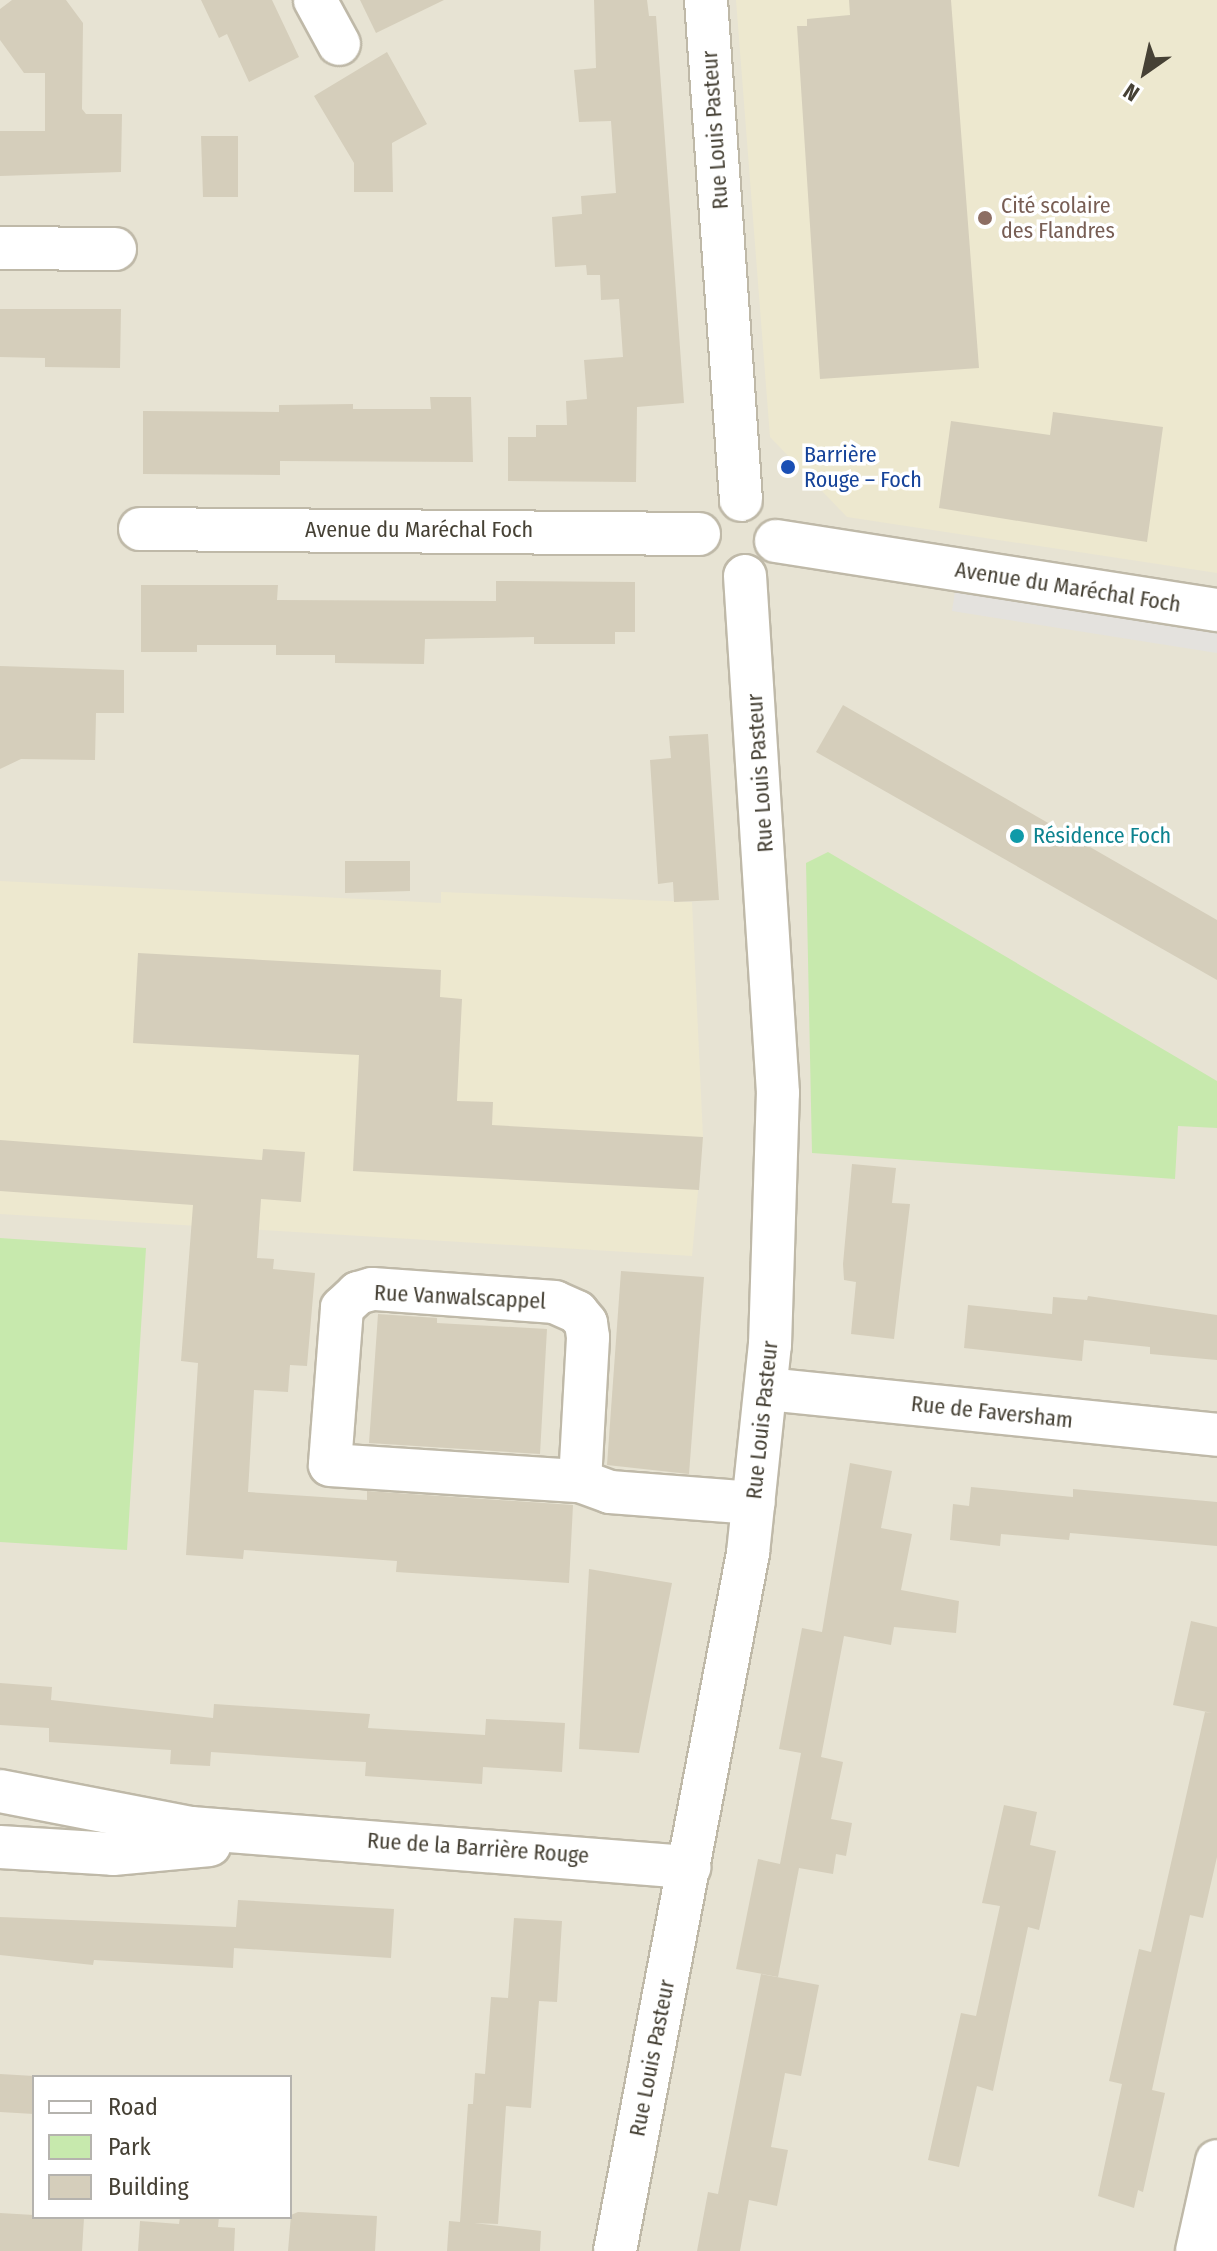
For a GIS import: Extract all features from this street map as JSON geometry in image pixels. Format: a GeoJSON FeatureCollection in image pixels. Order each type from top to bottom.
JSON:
{"type":"FeatureCollection","features":[{"type":"Feature","properties":{"kind":"street"},"geometry":{"type":"LineString","coordinates":[[315,0],[339,44]]}},
{"type":"Feature","properties":{"kind":"street","name":"Rue Louis Pasteur"},"geometry":{"type":"LineString","coordinates":[[706,0],[741,500]]}},
{"type":"Feature","properties":{"kind":"street"},"geometry":{"type":"LineString","coordinates":[[0,248],[115,249]]}},
{"type":"Feature","properties":{"kind":"street"},"geometry":{"type":"LineString","coordinates":[[741,500],[765,511],[776,541],[767,564],[745,576],[713,569],[702,553],[699,534],[711,510],[741,500]]}},
{"type":"Feature","properties":{"kind":"street","name":"Avenue du Maréchal Foch"},"geometry":{"type":"LineString","coordinates":[[140,529],[699,534]]}},
{"type":"Feature","properties":{"kind":"street","name":"Avenue du Maréchal Foch"},"geometry":{"type":"LineString","coordinates":[[776,541],[1217,610]]}},
{"type":"Feature","properties":{"kind":"street","name":"Rue Louis Pasteur"},"geometry":{"type":"LineString","coordinates":[[615,2251],[689,1867],[754,1503],[767,1389],[778,1093],[745,576]]}},
{"type":"Feature","properties":{"kind":"street","name":"Rue Vanwalscappel"},"geometry":{"type":"LineString","coordinates":[[580,1481],[588,1337],[577,1312],[555,1302],[372,1289],[358,1293],[342,1308],[330,1465],[580,1481],[610,1492],[754,1503]]}},
{"type":"Feature","properties":{"kind":"street","name":"Rue de Faversham"},"geometry":{"type":"LineString","coordinates":[[767,1389],[1217,1435]]}},
{"type":"Feature","properties":{"kind":"street","name":"Rue de la Barrière Rouge"},"geometry":{"type":"LineString","coordinates":[[0,1791],[150,1822],[267,1835],[689,1867]]}},
{"type":"Feature","properties":{"kind":"street","name":"Rue de la Barrière Rouge"},"geometry":{"type":"LineString","coordinates":[[0,1847],[113,1854],[267,1835]]}},
{"type":"Feature","properties":{"kind":"street"},"geometry":{"type":"LineString","coordinates":[[1197,2251],[1217,2161]]}},
{"type":"Feature","properties":{"kind":"shaded area"},"geometry":{"type":"Polygon","coordinates":[[[0,0],[1217,0],[1217,2251],[0,2251],[0,0]]]}},
{"type":"Feature","properties":{"kind":"shaded area","name":"Cité scolaire des Flandres"},"geometry":{"type":"Polygon","coordinates":[[[736,0],[1217,0],[1217,573],[847,517],[770,437],[736,0]]]}},
{"type":"Feature","properties":{"kind":"shaded area"},"geometry":{"type":"Polygon","coordinates":[[[956,585],[1217,626],[1217,653],[952,611],[956,585]]]}},
{"type":"Feature","properties":{"kind":"shaded area"},"geometry":{"type":"Polygon","coordinates":[[[0,881],[441,903],[441,892],[692,902],[703,1137],[692,1256],[0,1214],[0,881]]]}},
{"type":"Feature","properties":{"kind":"green space"},"geometry":{"type":"Polygon","coordinates":[[[828,852],[1217,1081],[1217,1128],[1178,1126],[1175,1179],[812,1153],[806,863],[828,852]]]}},
{"type":"Feature","properties":{"kind":"green space"},"geometry":{"type":"Polygon","coordinates":[[[0,1238],[146,1248],[127,1550],[0,1542],[0,1238]]]}},
{"type":"Feature","properties":{"kind":"building"},"geometry":{"type":"Polygon","coordinates":[[[12,0],[66,0],[83,23],[82,109],[86,114],[122,114],[121,172],[0,176],[0,131],[45,131],[45,73],[24,73],[0,40],[0,9],[12,0]]]}},
{"type":"Feature","properties":{"kind":"building"},"geometry":{"type":"Polygon","coordinates":[[[201,0],[272,0],[299,57],[249,82],[227,34],[219,38],[201,0]]]}},
{"type":"Feature","properties":{"kind":"building"},"geometry":{"type":"Polygon","coordinates":[[[360,0],[444,0],[376,33],[360,0]]]}},
{"type":"Feature","properties":{"kind":"building"},"geometry":{"type":"Polygon","coordinates":[[[594,0],[647,0],[649,16],[656,16],[684,403],[637,407],[636,482],[508,481],[508,437],[536,437],[536,425],[567,425],[566,401],[587,399],[584,360],[623,357],[619,299],[601,300],[600,275],[587,275],[586,265],[555,267],[552,217],[582,214],[581,196],[616,193],[611,121],[579,122],[574,70],[596,68],[594,0]]]}},
{"type":"Feature","properties":{"kind":"building"},"geometry":{"type":"Polygon","coordinates":[[[849,0],[951,0],[979,368],[820,379],[797,26],[807,26],[807,19],[850,15],[849,0]]]}},
{"type":"Feature","properties":{"kind":"building"},"geometry":{"type":"Polygon","coordinates":[[[387,52],[427,124],[392,143],[393,192],[354,192],[354,163],[314,96],[387,52]]]}},
{"type":"Feature","properties":{"kind":"building"},"geometry":{"type":"Polygon","coordinates":[[[201,136],[238,136],[238,197],[203,197],[201,136]]]}},
{"type":"Feature","properties":{"kind":"building"},"geometry":{"type":"Polygon","coordinates":[[[0,309],[121,309],[120,368],[45,367],[45,358],[0,357],[0,309]]]}},
{"type":"Feature","properties":{"kind":"building"},"geometry":{"type":"Polygon","coordinates":[[[430,397],[471,397],[473,462],[280,461],[280,475],[143,474],[143,411],[279,412],[279,405],[353,404],[353,409],[431,409],[430,397]]]}},
{"type":"Feature","properties":{"kind":"building"},"geometry":{"type":"Polygon","coordinates":[[[1053,412],[1163,427],[1147,542],[939,508],[951,421],[1050,435],[1053,412]]]}},
{"type":"Feature","properties":{"kind":"building"},"geometry":{"type":"Polygon","coordinates":[[[496,581],[635,582],[635,632],[615,632],[615,644],[534,644],[534,637],[425,639],[424,664],[335,663],[335,655],[276,655],[276,645],[197,645],[197,652],[141,652],[141,585],[278,585],[277,600],[496,601],[496,581]]]}},
{"type":"Feature","properties":{"kind":"building"},"geometry":{"type":"Polygon","coordinates":[[[0,666],[124,670],[124,713],[96,713],[95,760],[21,759],[0,769],[0,666]]]}},
{"type":"Feature","properties":{"kind":"building","name":"Résidence Foch"},"geometry":{"type":"Polygon","coordinates":[[[843,705],[1217,920],[1217,980],[816,752],[843,705]]]}},
{"type":"Feature","properties":{"kind":"building"},"geometry":{"type":"Polygon","coordinates":[[[708,734],[719,900],[674,902],[673,882],[658,884],[650,760],[671,758],[669,736],[708,734]]]}},
{"type":"Feature","properties":{"kind":"building"},"geometry":{"type":"Polygon","coordinates":[[[345,861],[410,861],[410,891],[345,893],[345,861]]]}},
{"type":"Feature","properties":{"kind":"building"},"geometry":{"type":"Polygon","coordinates":[[[138,953],[441,970],[440,997],[462,999],[457,1101],[493,1102],[492,1125],[703,1137],[699,1190],[353,1171],[359,1055],[133,1043],[138,953]]]}},
{"type":"Feature","properties":{"kind":"building"},"geometry":{"type":"Polygon","coordinates":[[[0,1140],[262,1160],[263,1149],[305,1152],[301,1202],[261,1199],[257,1258],[274,1259],[273,1269],[315,1273],[307,1366],[290,1365],[288,1392],[254,1390],[248,1492],[367,1500],[367,1491],[573,1505],[569,1583],[396,1572],[397,1561],[244,1550],[243,1559],[186,1555],[198,1363],[181,1361],[193,1205],[0,1191],[0,1140]]]}},
{"type":"Feature","properties":{"kind":"building"},"geometry":{"type":"Polygon","coordinates":[[[852,1164],[896,1168],[892,1203],[910,1204],[894,1339],[851,1334],[856,1282],[844,1280],[843,1264],[852,1164]]]}},
{"type":"Feature","properties":{"kind":"building"},"geometry":{"type":"Polygon","coordinates":[[[621,1271],[704,1277],[689,1474],[607,1465],[621,1271]]]}},
{"type":"Feature","properties":{"kind":"building"},"geometry":{"type":"Polygon","coordinates":[[[1088,1296],[1217,1315],[1217,1360],[1150,1354],[1150,1347],[1084,1340],[1082,1361],[964,1348],[968,1305],[1052,1314],[1053,1297],[1087,1300],[1088,1296]]]}},
{"type":"Feature","properties":{"kind":"building"},"geometry":{"type":"Polygon","coordinates":[[[378,1314],[437,1318],[437,1323],[547,1329],[540,1454],[369,1443],[378,1314]]]}},
{"type":"Feature","properties":{"kind":"building"},"geometry":{"type":"Polygon","coordinates":[[[850,1463],[892,1471],[881,1528],[912,1534],[901,1590],[959,1601],[956,1633],[894,1627],[891,1645],[844,1636],[821,1757],[843,1762],[831,1819],[852,1823],[846,1856],[836,1854],[833,1874],[799,1868],[778,1977],[736,1969],[758,1859],[780,1864],[801,1753],[779,1749],[802,1628],[822,1632],[850,1463]]]}},
{"type":"Feature","properties":{"kind":"building"},"geometry":{"type":"Polygon","coordinates":[[[971,1487],[1073,1497],[1073,1489],[1217,1502],[1217,1546],[1070,1533],[1069,1540],[1001,1534],[1000,1546],[950,1540],[953,1504],[969,1506],[971,1487]]]}},
{"type":"Feature","properties":{"kind":"building"},"geometry":{"type":"Polygon","coordinates":[[[589,1569],[672,1583],[639,1753],[579,1749],[589,1569]]]}},
{"type":"Feature","properties":{"kind":"building"},"geometry":{"type":"Polygon","coordinates":[[[1191,1621],[1217,1627],[1217,1857],[1203,1918],[1190,1915],[1152,2090],[1165,2093],[1143,2192],[1138,2190],[1134,2208],[1098,2196],[1122,2084],[1109,2081],[1139,1949],[1151,1952],[1205,1712],[1212,1713],[1173,1705],[1191,1621]]]}},
{"type":"Feature","properties":{"kind":"building"},"geometry":{"type":"Polygon","coordinates":[[[0,1683],[52,1687],[51,1700],[213,1718],[214,1704],[370,1714],[368,1728],[485,1735],[486,1719],[565,1723],[562,1772],[483,1767],[482,1784],[365,1776],[366,1762],[211,1752],[210,1766],[170,1764],[171,1750],[49,1742],[49,1728],[0,1725],[0,1683]]]}},
{"type":"Feature","properties":{"kind":"building"},"geometry":{"type":"Polygon","coordinates":[[[1004,1805],[1037,1812],[1030,1845],[1056,1851],[1039,1930],[1028,1927],[993,2091],[977,2086],[959,2167],[928,2160],[961,2013],[976,2016],[1000,1906],[982,1903],[1004,1805]]]}},
{"type":"Feature","properties":{"kind":"building"},"geometry":{"type":"Polygon","coordinates":[[[238,1900],[394,1909],[391,1958],[234,1948],[233,1968],[94,1960],[93,1965],[0,1955],[0,1917],[236,1927],[238,1900]]]}},
{"type":"Feature","properties":{"kind":"building"},"geometry":{"type":"Polygon","coordinates":[[[514,1918],[562,1921],[557,2002],[539,2001],[531,2108],[506,2106],[498,2224],[474,2223],[541,2231],[540,2251],[447,2251],[449,2221],[460,2222],[468,2104],[473,2104],[475,2073],[485,2074],[491,1997],[508,1998],[514,1918]]]}},
{"type":"Feature","properties":{"kind":"building"},"geometry":{"type":"Polygon","coordinates":[[[761,1974],[819,1985],[801,2076],[785,2073],[771,2147],[788,2150],[777,2206],[749,2200],[740,2251],[697,2251],[708,2192],[718,2194],[761,1974]]]}},
{"type":"Feature","properties":{"kind":"building"},"geometry":{"type":"Polygon","coordinates":[[[0,2074],[32,2076],[32,2114],[0,2112],[0,2074]]]}},
{"type":"Feature","properties":{"kind":"building"},"geometry":{"type":"Polygon","coordinates":[[[298,2212],[377,2216],[375,2251],[288,2251],[292,2215],[298,2212]]]}},
{"type":"Feature","properties":{"kind":"building"},"geometry":{"type":"Polygon","coordinates":[[[0,2213],[32,2215],[32,2219],[84,2219],[82,2251],[0,2251],[0,2213]]]}},
{"type":"Feature","properties":{"kind":"building"},"geometry":{"type":"Polygon","coordinates":[[[180,2219],[219,2219],[218,2227],[235,2228],[234,2251],[138,2251],[140,2221],[179,2224],[180,2219]]]}},
{"type":"Feature","properties":{"kind":"place","name":"Cité scolaire des Flandres"},"geometry":{"type":"Point","coordinates":[985,218]}},
{"type":"Feature","properties":{"kind":"place","name":"Barrière Rouge – Foch"},"geometry":{"type":"Point","coordinates":[788,467]}},
{"type":"Feature","properties":{"kind":"place","name":"Résidence Foch"},"geometry":{"type":"Point","coordinates":[1017,836]}}]}
